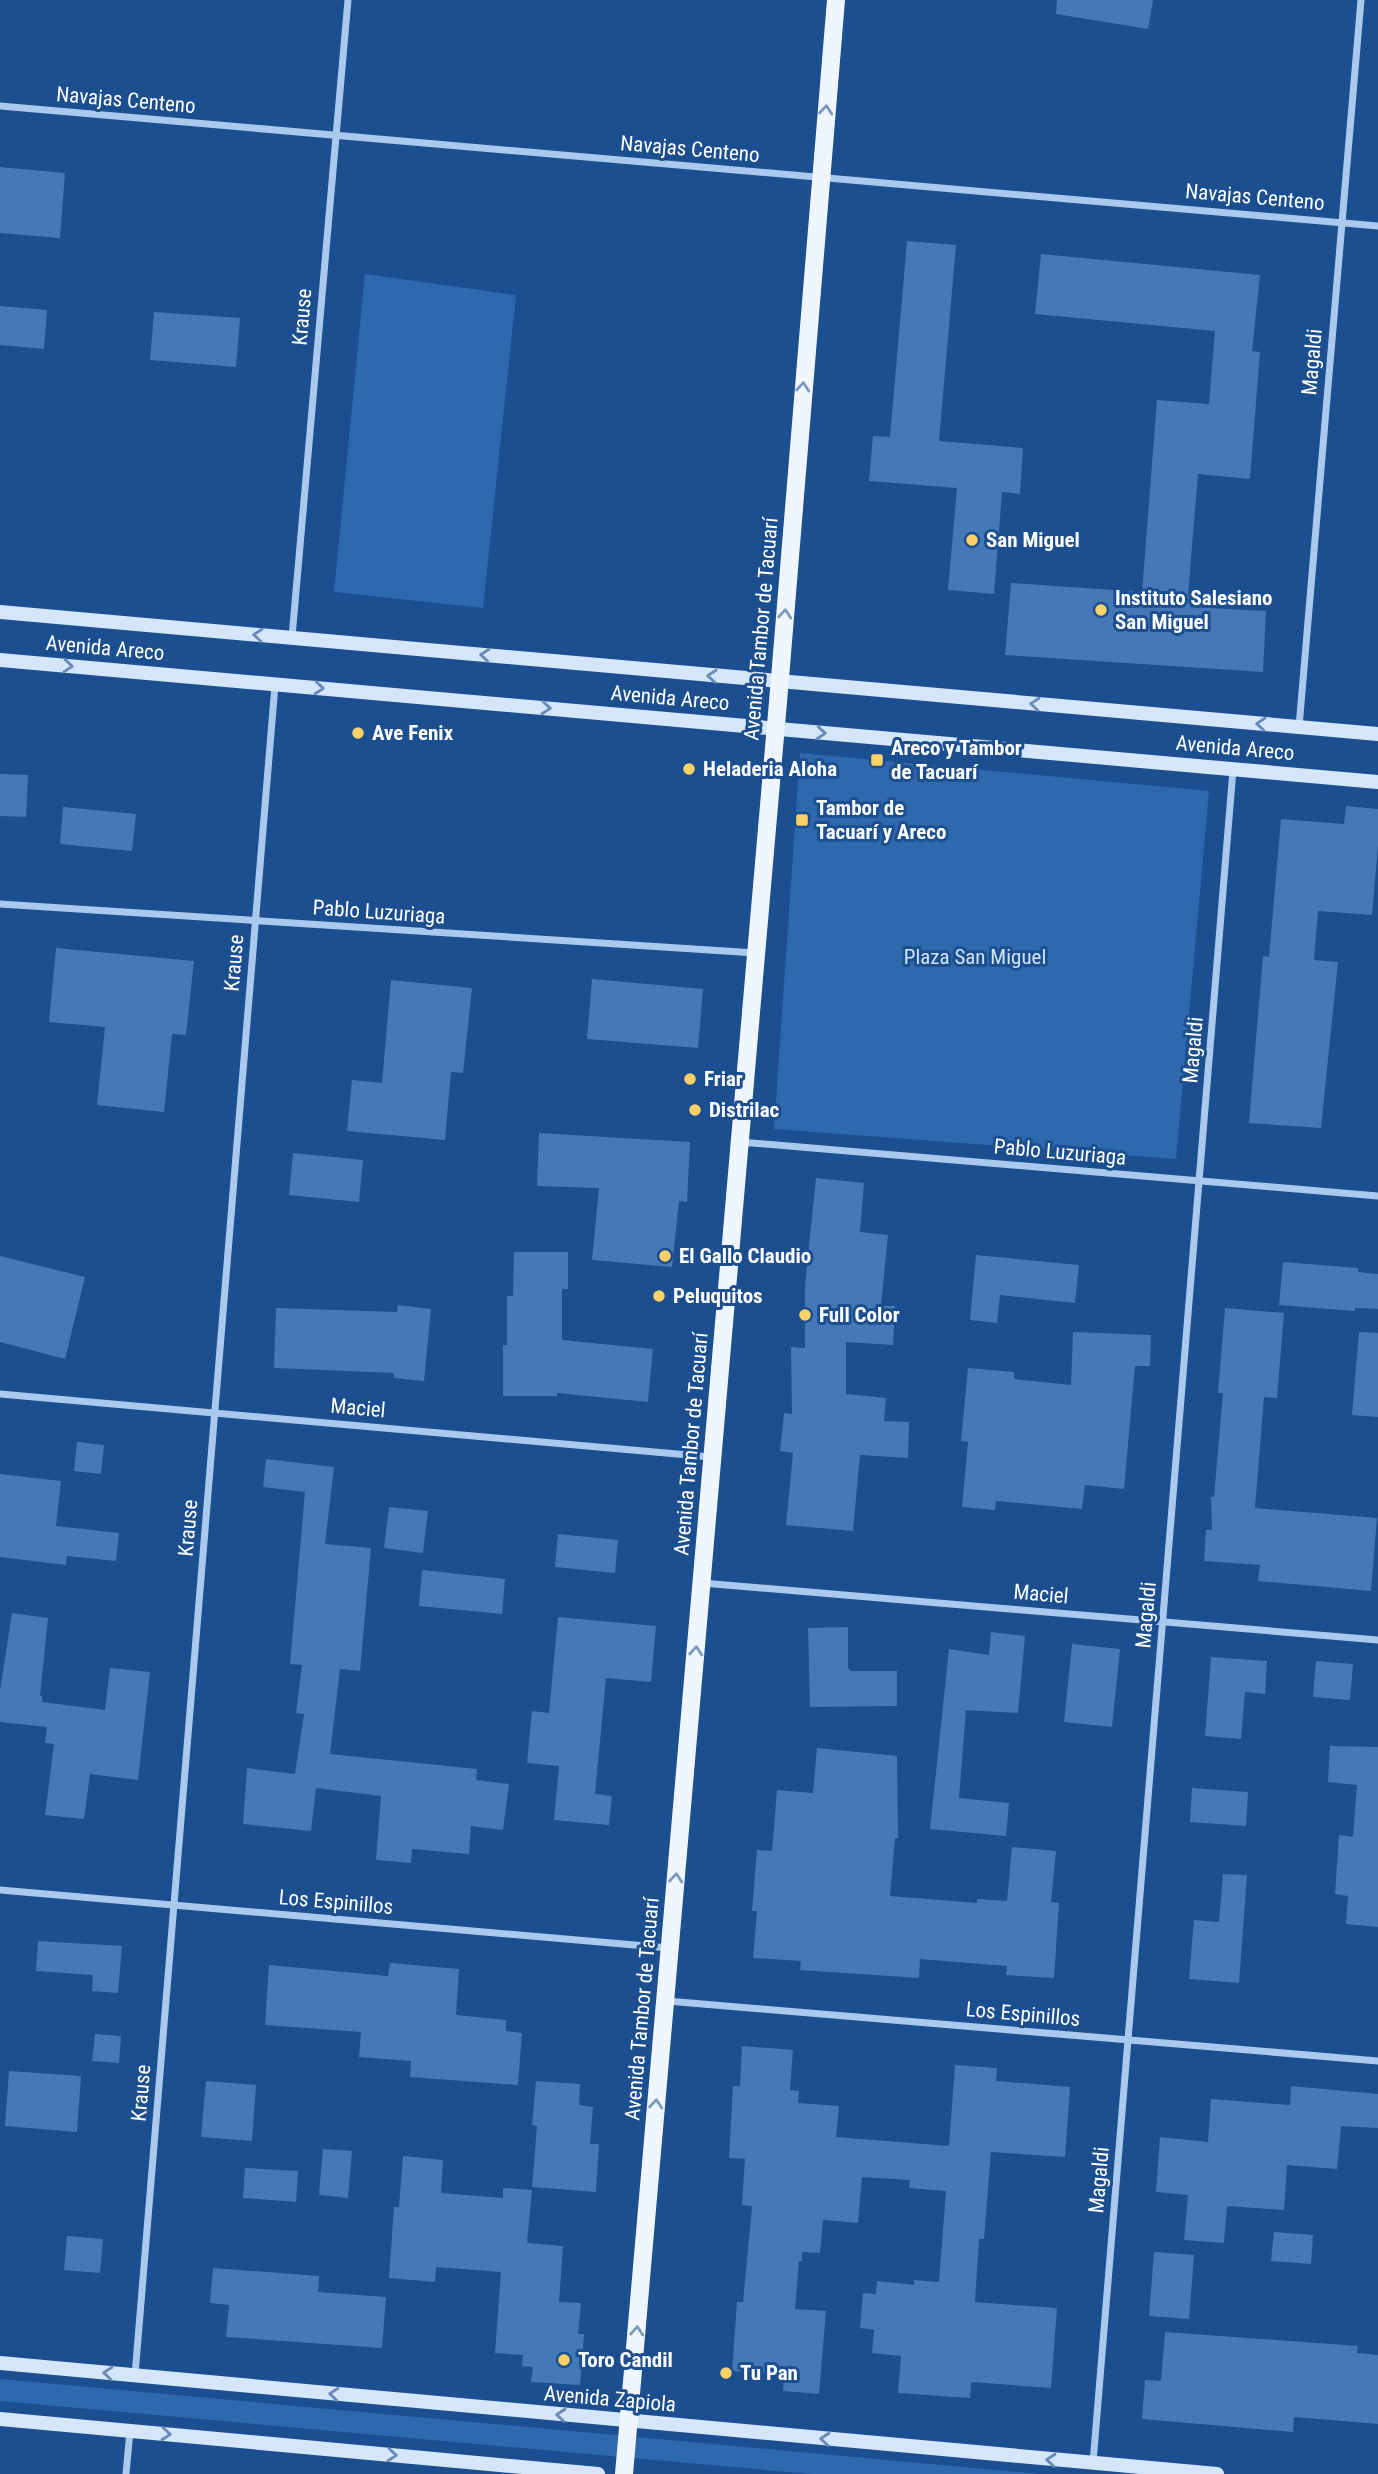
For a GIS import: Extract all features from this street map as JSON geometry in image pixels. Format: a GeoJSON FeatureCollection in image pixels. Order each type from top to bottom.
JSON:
{"type":"FeatureCollection","features":[{"type":"Feature","properties":{"kind":"main road","name":"Avenida Tambor de Tacuarí"},"geometry":{"type":"LineString","coordinates":[[624,2474],[780,682],[836,0]]}},
{"type":"Feature","properties":{"kind":"main road","name":"Avenida Areco"},"geometry":{"type":"LineString","coordinates":[[0,612],[1378,734]]}},
{"type":"Feature","properties":{"kind":"main road","name":"Avenida Areco"},"geometry":{"type":"LineString","coordinates":[[0,660],[1378,782]]}},
{"type":"Feature","properties":{"kind":"main road","name":"Avenida Zapiola"},"geometry":{"type":"LineString","coordinates":[[0,2363],[1217,2474]]}},
{"type":"Feature","properties":{"kind":"main road"},"geometry":{"type":"LineString","coordinates":[[0,2419],[598,2474]]}},
{"type":"Feature","properties":{"kind":"street","name":"Krause"},"geometry":{"type":"LineString","coordinates":[[292,638],[348,0]]}},
{"type":"Feature","properties":{"kind":"street","name":"Magaldi"},"geometry":{"type":"LineString","coordinates":[[1299,727],[1361,0]]}},
{"type":"Feature","properties":{"kind":"street","name":"Navajas Centeno"},"geometry":{"type":"LineString","coordinates":[[0,106],[1378,226]]}},
{"type":"Feature","properties":{"kind":"street","name":"Krause"},"geometry":{"type":"LineString","coordinates":[[135,2375],[275,684]]}},
{"type":"Feature","properties":{"kind":"street","name":"Magaldi"},"geometry":{"type":"LineString","coordinates":[[1093,2463],[1234,769]]}},
{"type":"Feature","properties":{"kind":"street","name":"Pablo Luzuriaga"},"geometry":{"type":"LineString","coordinates":[[0,904],[755,953]]}},
{"type":"Feature","properties":{"kind":"street","name":"Pablo Luzuriaga"},"geometry":{"type":"LineString","coordinates":[[740,1142],[1378,1196]]}},
{"type":"Feature","properties":{"kind":"street","name":"Maciel"},"geometry":{"type":"LineString","coordinates":[[0,1394],[712,1457]]}},
{"type":"Feature","properties":{"kind":"street","name":"Maciel"},"geometry":{"type":"LineString","coordinates":[[702,1583],[1378,1640]]}},
{"type":"Feature","properties":{"kind":"street","name":"Los Espinillos"},"geometry":{"type":"LineString","coordinates":[[0,1890],[670,1948]]}},
{"type":"Feature","properties":{"kind":"street","name":"Los Espinillos"},"geometry":{"type":"LineString","coordinates":[[665,2001],[1378,2061]]}},
{"type":"Feature","properties":{"kind":"street"},"geometry":{"type":"LineString","coordinates":[[127,2474],[130,2431]]}},
{"type":"Feature","properties":{"kind":"green space"},"geometry":{"type":"Polygon","coordinates":[[[365,274],[516,295],[483,608],[334,592],[365,274]]]}},
{"type":"Feature","properties":{"kind":"green space","name":"Plaza San Miguel"},"geometry":{"type":"Polygon","coordinates":[[[800,753],[1209,791],[1176,1159],[774,1129],[800,753]]]}},
{"type":"Feature","properties":{"kind":"green space"},"geometry":{"type":"Polygon","coordinates":[[[0,2379],[1041,2474],[810,2474],[0,2401],[0,2379]]]}},
{"type":"Feature","properties":{"kind":"building"},"geometry":{"type":"Polygon","coordinates":[[[1057,0],[1153,0],[1148,29],[1056,14],[1057,0]]]}},
{"type":"Feature","properties":{"kind":"building"},"geometry":{"type":"Polygon","coordinates":[[[0,167],[65,173],[60,238],[0,233],[0,167]]]}},
{"type":"Feature","properties":{"kind":"building"},"geometry":{"type":"Polygon","coordinates":[[[907,241],[956,245],[939,441],[1023,448],[1020,494],[1002,492],[994,594],[948,590],[957,488],[869,481],[873,436],[890,437],[907,241]]]}},
{"type":"Feature","properties":{"kind":"building"},"geometry":{"type":"Polygon","coordinates":[[[1041,254],[1260,275],[1252,351],[1260,352],[1250,479],[1198,474],[1188,595],[1191,595],[1190,607],[1266,611],[1263,672],[1005,655],[1011,583],[1142,592],[1157,400],[1209,404],[1215,331],[1035,314],[1041,254]]]}},
{"type":"Feature","properties":{"kind":"building"},"geometry":{"type":"Polygon","coordinates":[[[0,306],[47,310],[44,349],[0,345],[0,306]]]}},
{"type":"Feature","properties":{"kind":"building"},"geometry":{"type":"Polygon","coordinates":[[[154,312],[240,318],[236,367],[150,360],[154,312]]]}},
{"type":"Feature","properties":{"kind":"building"},"geometry":{"type":"Polygon","coordinates":[[[0,774],[28,775],[26,817],[0,816],[0,774]]]}},
{"type":"Feature","properties":{"kind":"building"},"geometry":{"type":"Polygon","coordinates":[[[1346,806],[1378,809],[1378,846],[1372,915],[1318,911],[1314,960],[1338,962],[1321,1128],[1249,1123],[1263,956],[1269,957],[1281,819],[1344,824],[1346,806]]]}},
{"type":"Feature","properties":{"kind":"building"},"geometry":{"type":"Polygon","coordinates":[[[63,807],[136,814],[132,851],[60,844],[63,807]]]}},
{"type":"Feature","properties":{"kind":"building"},"geometry":{"type":"Polygon","coordinates":[[[56,948],[194,961],[186,1035],[172,1034],[164,1112],[97,1105],[105,1027],[49,1022],[56,948]]]}},
{"type":"Feature","properties":{"kind":"building"},"geometry":{"type":"Polygon","coordinates":[[[592,979],[703,989],[698,1048],[587,1039],[592,979]]]}},
{"type":"Feature","properties":{"kind":"building"},"geometry":{"type":"Polygon","coordinates":[[[391,980],[472,988],[463,1073],[451,1072],[445,1140],[347,1131],[352,1080],[382,1083],[391,980]]]}},
{"type":"Feature","properties":{"kind":"building"},"geometry":{"type":"Polygon","coordinates":[[[539,1133],[690,1142],[687,1202],[679,1201],[672,1267],[592,1260],[599,1188],[537,1186],[539,1133]]]}},
{"type":"Feature","properties":{"kind":"building"},"geometry":{"type":"Polygon","coordinates":[[[293,1153],[363,1160],[359,1202],[289,1195],[293,1153]]]}},
{"type":"Feature","properties":{"kind":"building"},"geometry":{"type":"Polygon","coordinates":[[[816,1178],[864,1183],[860,1232],[888,1235],[881,1306],[895,1306],[893,1345],[846,1342],[846,1394],[886,1398],[884,1421],[909,1422],[908,1458],[860,1455],[853,1531],[786,1525],[793,1453],[780,1451],[784,1413],[792,1414],[791,1347],[805,1348],[805,1285],[816,1178]]]}},
{"type":"Feature","properties":{"kind":"building"},"geometry":{"type":"Polygon","coordinates":[[[514,1252],[568,1252],[568,1289],[562,1289],[562,1340],[653,1349],[648,1402],[557,1393],[557,1396],[503,1396],[503,1345],[507,1345],[507,1296],[513,1296],[514,1252]]]}},
{"type":"Feature","properties":{"kind":"building"},"geometry":{"type":"Polygon","coordinates":[[[976,1255],[1079,1265],[1075,1303],[1000,1295],[997,1323],[970,1320],[976,1255]]]}},
{"type":"Feature","properties":{"kind":"building"},"geometry":{"type":"Polygon","coordinates":[[[0,1256],[85,1277],[65,1359],[0,1342],[0,1256]]]}},
{"type":"Feature","properties":{"kind":"building"},"geometry":{"type":"Polygon","coordinates":[[[1283,1262],[1358,1268],[1358,1272],[1378,1274],[1378,1309],[1355,1308],[1355,1311],[1279,1305],[1283,1262]]]}},
{"type":"Feature","properties":{"kind":"building"},"geometry":{"type":"Polygon","coordinates":[[[398,1305],[431,1309],[424,1381],[394,1378],[394,1373],[274,1368],[276,1308],[397,1312],[398,1305]]]}},
{"type":"Feature","properties":{"kind":"building"},"geometry":{"type":"Polygon","coordinates":[[[1225,1308],[1284,1313],[1277,1398],[1264,1397],[1255,1508],[1377,1518],[1371,1591],[1258,1581],[1260,1565],[1204,1561],[1206,1530],[1212,1530],[1211,1497],[1214,1497],[1223,1393],[1218,1393],[1225,1308]]]}},
{"type":"Feature","properties":{"kind":"building"},"geometry":{"type":"Polygon","coordinates":[[[1073,1332],[1151,1335],[1150,1366],[1135,1366],[1124,1489],[1085,1485],[1082,1509],[996,1501],[995,1510],[962,1507],[968,1442],[961,1441],[968,1368],[1014,1372],[1014,1379],[1071,1385],[1073,1332]]]}},
{"type":"Feature","properties":{"kind":"building"},"geometry":{"type":"Polygon","coordinates":[[[1359,1332],[1378,1333],[1378,1417],[1352,1415],[1359,1332]]]}},
{"type":"Feature","properties":{"kind":"building"},"geometry":{"type":"Polygon","coordinates":[[[77,1442],[104,1445],[101,1474],[74,1471],[77,1442]]]}},
{"type":"Feature","properties":{"kind":"building"},"geometry":{"type":"Polygon","coordinates":[[[266,1459],[334,1467],[325,1544],[371,1548],[360,1671],[340,1669],[330,1754],[477,1769],[476,1780],[509,1784],[503,1830],[471,1826],[469,1854],[412,1849],[411,1863],[376,1860],[381,1796],[316,1788],[311,1831],[243,1824],[247,1768],[295,1774],[304,1714],[296,1713],[302,1665],[290,1664],[305,1492],[263,1487],[266,1459]]]}},
{"type":"Feature","properties":{"kind":"building"},"geometry":{"type":"Polygon","coordinates":[[[0,1474],[61,1481],[56,1526],[119,1533],[116,1561],[67,1556],[66,1565],[0,1557],[0,1474]]]}},
{"type":"Feature","properties":{"kind":"building"},"geometry":{"type":"Polygon","coordinates":[[[389,1507],[428,1511],[423,1553],[384,1548],[389,1507]]]}},
{"type":"Feature","properties":{"kind":"building"},"geometry":{"type":"Polygon","coordinates":[[[558,1534],[618,1540],[615,1573],[555,1567],[558,1534]]]}},
{"type":"Feature","properties":{"kind":"building"},"geometry":{"type":"Polygon","coordinates":[[[422,1570],[505,1579],[502,1614],[419,1606],[422,1570]]]}},
{"type":"Feature","properties":{"kind":"building"},"geometry":{"type":"Polygon","coordinates":[[[12,1613],[48,1618],[40,1696],[42,1702],[105,1710],[110,1668],[150,1672],[138,1780],[90,1774],[84,1819],[45,1815],[54,1744],[45,1743],[47,1727],[0,1722],[0,1691],[12,1613]]]}},
{"type":"Feature","properties":{"kind":"building"},"geometry":{"type":"Polygon","coordinates":[[[558,1617],[656,1626],[651,1682],[606,1678],[595,1794],[612,1796],[609,1825],[554,1820],[559,1766],[527,1763],[532,1711],[549,1713],[558,1617]]]}},
{"type":"Feature","properties":{"kind":"building"},"geometry":{"type":"Polygon","coordinates":[[[848,1627],[848,1668],[851,1671],[897,1671],[897,1706],[810,1707],[808,1628],[848,1627]]]}},
{"type":"Feature","properties":{"kind":"building"},"geometry":{"type":"Polygon","coordinates":[[[991,1632],[1025,1636],[1018,1713],[966,1710],[959,1798],[1009,1803],[1006,1836],[930,1829],[949,1649],[989,1655],[991,1632]]]}},
{"type":"Feature","properties":{"kind":"building"},"geometry":{"type":"Polygon","coordinates":[[[1072,1644],[1120,1649],[1112,1727],[1064,1722],[1072,1644]]]}},
{"type":"Feature","properties":{"kind":"building"},"geometry":{"type":"Polygon","coordinates":[[[1211,1657],[1267,1661],[1265,1694],[1245,1692],[1241,1739],[1205,1736],[1211,1657]]]}},
{"type":"Feature","properties":{"kind":"building"},"geometry":{"type":"Polygon","coordinates":[[[1316,1661],[1353,1664],[1350,1700],[1313,1697],[1316,1661]]]}},
{"type":"Feature","properties":{"kind":"building"},"geometry":{"type":"Polygon","coordinates":[[[1330,1746],[1378,1747],[1378,1927],[1346,1924],[1348,1896],[1335,1894],[1339,1835],[1353,1837],[1357,1785],[1328,1782],[1330,1746]]]}},
{"type":"Feature","properties":{"kind":"building"},"geometry":{"type":"Polygon","coordinates":[[[817,1748],[897,1756],[898,1838],[895,1838],[890,1896],[977,1903],[977,1899],[1007,1901],[1012,1847],[1056,1851],[1051,1902],[1059,1903],[1054,1978],[1006,1975],[1007,1966],[920,1959],[919,1978],[800,1970],[801,1961],[753,1958],[757,1911],[752,1911],[757,1850],[772,1851],[777,1790],[813,1793],[817,1748]]]}},
{"type":"Feature","properties":{"kind":"building"},"geometry":{"type":"Polygon","coordinates":[[[1192,1788],[1248,1792],[1246,1826],[1190,1822],[1192,1788]]]}},
{"type":"Feature","properties":{"kind":"building"},"geometry":{"type":"Polygon","coordinates":[[[1223,1874],[1247,1875],[1239,1983],[1189,1979],[1194,1920],[1219,1922],[1223,1874]]]}},
{"type":"Feature","properties":{"kind":"building"},"geometry":{"type":"Polygon","coordinates":[[[38,1941],[122,1946],[118,1993],[92,1991],[93,1975],[36,1971],[38,1941]]]}},
{"type":"Feature","properties":{"kind":"building"},"geometry":{"type":"Polygon","coordinates":[[[390,1963],[459,1969],[456,2015],[506,2020],[506,2031],[522,2033],[518,2085],[410,2077],[411,2061],[359,2057],[361,2032],[265,2025],[269,1965],[388,1976],[390,1963]]]}},
{"type":"Feature","properties":{"kind":"building"},"geometry":{"type":"Polygon","coordinates":[[[95,2034],[121,2036],[119,2063],[92,2061],[95,2034]]]}},
{"type":"Feature","properties":{"kind":"building"},"geometry":{"type":"Polygon","coordinates":[[[742,2046],[793,2050],[790,2090],[799,2091],[798,2103],[839,2106],[836,2137],[949,2146],[955,2065],[997,2068],[996,2081],[1070,2087],[1065,2157],[991,2152],[984,2239],[979,2239],[975,2302],[1057,2308],[1051,2388],[971,2382],[970,2398],[898,2393],[901,2356],[872,2353],[874,2330],[860,2328],[863,2293],[876,2294],[877,2281],[914,2285],[914,2280],[939,2282],[946,2191],[909,2188],[910,2180],[862,2177],[858,2223],[823,2220],[820,2253],[802,2252],[802,2261],[799,2261],[795,2309],[826,2311],[819,2394],[783,2391],[784,2375],[732,2371],[737,2302],[743,2302],[752,2206],[742,2205],[745,2159],[729,2158],[733,2086],[740,2086],[742,2046]]]}},
{"type":"Feature","properties":{"kind":"building"},"geometry":{"type":"Polygon","coordinates":[[[9,2071],[81,2076],[77,2132],[5,2126],[9,2071]]]}},
{"type":"Feature","properties":{"kind":"building"},"geometry":{"type":"Polygon","coordinates":[[[206,2081],[256,2085],[252,2141],[201,2137],[206,2081]]]}},
{"type":"Feature","properties":{"kind":"building"},"geometry":{"type":"Polygon","coordinates":[[[536,2081],[580,2084],[579,2105],[593,2107],[590,2144],[599,2144],[596,2192],[532,2187],[537,2126],[532,2125],[536,2081]]]}},
{"type":"Feature","properties":{"kind":"building"},"geometry":{"type":"Polygon","coordinates":[[[1291,2086],[1378,2094],[1378,2128],[1341,2126],[1337,2169],[1287,2165],[1284,2210],[1227,2206],[1224,2243],[1184,2240],[1188,2195],[1156,2192],[1160,2137],[1208,2142],[1211,2099],[1290,2105],[1291,2086]]]}},
{"type":"Feature","properties":{"kind":"building"},"geometry":{"type":"Polygon","coordinates":[[[323,2149],[352,2151],[348,2198],[319,2195],[323,2149]]]}},
{"type":"Feature","properties":{"kind":"building"},"geometry":{"type":"Polygon","coordinates":[[[403,2156],[443,2160],[441,2193],[503,2198],[503,2188],[532,2190],[527,2243],[563,2246],[559,2302],[581,2303],[578,2334],[584,2334],[580,2385],[531,2382],[533,2367],[522,2366],[523,2355],[495,2353],[501,2272],[436,2267],[435,2282],[389,2278],[394,2207],[399,2207],[403,2156]]]}},
{"type":"Feature","properties":{"kind":"building"},"geometry":{"type":"Polygon","coordinates":[[[245,2168],[298,2171],[296,2202],[243,2198],[245,2168]]]}},
{"type":"Feature","properties":{"kind":"building"},"geometry":{"type":"Polygon","coordinates":[[[1274,2232],[1313,2235],[1311,2264],[1271,2261],[1274,2232]]]}},
{"type":"Feature","properties":{"kind":"building"},"geometry":{"type":"Polygon","coordinates":[[[67,2236],[103,2239],[100,2273],[64,2270],[67,2236]]]}},
{"type":"Feature","properties":{"kind":"building"},"geometry":{"type":"Polygon","coordinates":[[[1154,2252],[1194,2255],[1189,2319],[1149,2316],[1154,2252]]]}},
{"type":"Feature","properties":{"kind":"building"},"geometry":{"type":"Polygon","coordinates":[[[213,2268],[319,2276],[318,2292],[386,2297],[382,2348],[226,2337],[229,2305],[210,2303],[213,2268]]]}},
{"type":"Feature","properties":{"kind":"building"},"geometry":{"type":"Polygon","coordinates":[[[1165,2332],[1358,2346],[1357,2353],[1378,2355],[1378,2424],[1294,2417],[1293,2432],[1142,2419],[1145,2380],[1161,2381],[1165,2332]]]}},
{"type":"Feature","properties":{"kind":"place","name":"San Miguel"},"geometry":{"type":"Point","coordinates":[972,540]}},
{"type":"Feature","properties":{"kind":"place","name":"Instituto Salesiano San Miguel"},"geometry":{"type":"Point","coordinates":[1101,610]}},
{"type":"Feature","properties":{"kind":"place","name":"Ave Fenix"},"geometry":{"type":"Point","coordinates":[358,733]}},
{"type":"Feature","properties":{"kind":"place","name":"Areco y Tambor de Tacuarí"},"geometry":{"type":"Point","coordinates":[877,760]}},
{"type":"Feature","properties":{"kind":"place","name":"Heladeria Aloha"},"geometry":{"type":"Point","coordinates":[689,769]}},
{"type":"Feature","properties":{"kind":"place","name":"Tambor de Tacuarí y Areco"},"geometry":{"type":"Point","coordinates":[802,820]}},
{"type":"Feature","properties":{"kind":"place","name":"Friar"},"geometry":{"type":"Point","coordinates":[690,1079]}},
{"type":"Feature","properties":{"kind":"place","name":"Distrilac"},"geometry":{"type":"Point","coordinates":[695,1110]}},
{"type":"Feature","properties":{"kind":"place","name":"El Gallo Claudio"},"geometry":{"type":"Point","coordinates":[665,1256]}},
{"type":"Feature","properties":{"kind":"place","name":"Peluquitos"},"geometry":{"type":"Point","coordinates":[659,1296]}},
{"type":"Feature","properties":{"kind":"place","name":"Full Color"},"geometry":{"type":"Point","coordinates":[805,1315]}},
{"type":"Feature","properties":{"kind":"place","name":"Toro Candil"},"geometry":{"type":"Point","coordinates":[564,2360]}},
{"type":"Feature","properties":{"kind":"place","name":"Tu Pan"},"geometry":{"type":"Point","coordinates":[726,2373]}}]}
